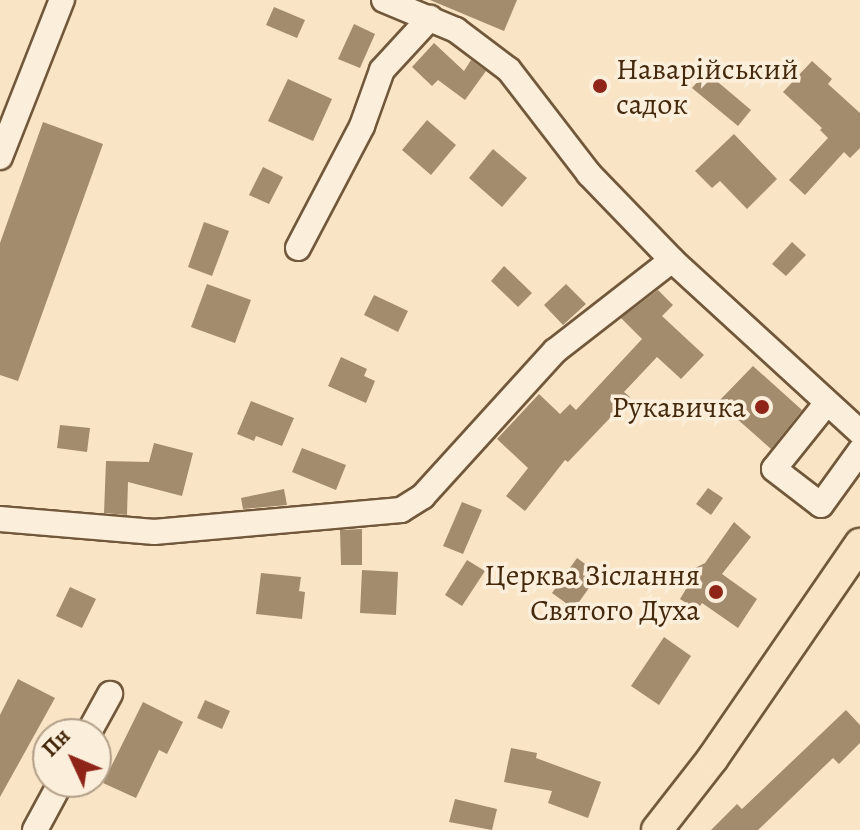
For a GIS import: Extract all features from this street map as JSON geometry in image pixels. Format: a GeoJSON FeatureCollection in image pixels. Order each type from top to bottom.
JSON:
{"type":"FeatureCollection","features":[{"type":"Feature","properties":{"kind":"main road"},"geometry":{"type":"LineString","coordinates":[[657,830],[713,758],[860,544]]}},
{"type":"Feature","properties":{"kind":"street"},"geometry":{"type":"LineString","coordinates":[[0,157],[62,0]]}},
{"type":"Feature","properties":{"kind":"street"},"geometry":{"type":"LineString","coordinates":[[384,0],[456,30],[509,70],[589,174],[672,260],[860,432]]}},
{"type":"Feature","properties":{"kind":"street"},"geometry":{"type":"LineString","coordinates":[[298,248],[362,126],[382,70],[430,18]]}},
{"type":"Feature","properties":{"kind":"street"},"geometry":{"type":"LineString","coordinates":[[0,519],[154,532],[401,510],[423,496],[555,351],[672,260]]}},
{"type":"Feature","properties":{"kind":"street"},"geometry":{"type":"LineString","coordinates":[[826,404],[774,469],[821,505],[860,451]]}},
{"type":"Feature","properties":{"kind":"street"},"geometry":{"type":"LineString","coordinates":[[97,718],[110,694]]}},
{"type":"Feature","properties":{"kind":"street"},"geometry":{"type":"LineString","coordinates":[[35,830],[52,798]]}},
{"type":"Feature","properties":{"kind":"building"},"geometry":{"type":"Polygon","coordinates":[[[430,0],[517,0],[504,31],[430,0]]]}},
{"type":"Feature","properties":{"kind":"building"},"geometry":{"type":"Polygon","coordinates":[[[274,7],[305,20],[297,38],[266,25],[274,7]]]}},
{"type":"Feature","properties":{"kind":"building"},"geometry":{"type":"Polygon","coordinates":[[[354,24],[375,34],[360,68],[338,59],[354,24]]]}},
{"type":"Feature","properties":{"kind":"building"},"geometry":{"type":"Polygon","coordinates":[[[434,43],[464,71],[471,60],[486,71],[465,100],[438,80],[432,86],[412,67],[434,43]]]}},
{"type":"Feature","properties":{"kind":"building"},"geometry":{"type":"Polygon","coordinates":[[[812,61],[832,79],[828,84],[860,113],[860,148],[850,158],[844,152],[805,195],[789,180],[828,138],[820,130],[822,128],[783,92],[812,61]]]}},
{"type":"Feature","properties":{"kind":"building"},"geometry":{"type":"Polygon","coordinates":[[[706,72],[751,110],[738,126],[692,88],[706,72]]]}},
{"type":"Feature","properties":{"kind":"building"},"geometry":{"type":"Polygon","coordinates":[[[288,79],[332,99],[313,141],[268,121],[288,79]]]}},
{"type":"Feature","properties":{"kind":"building"},"geometry":{"type":"Polygon","coordinates":[[[427,120],[456,145],[431,175],[402,150],[427,120]]]}},
{"type":"Feature","properties":{"kind":"building"},"geometry":{"type":"Polygon","coordinates":[[[43,122],[103,144],[18,381],[0,375],[0,243],[43,122]]]}},
{"type":"Feature","properties":{"kind":"building"},"geometry":{"type":"Polygon","coordinates":[[[734,134],[777,179],[747,209],[720,181],[712,188],[695,171],[734,134]]]}},
{"type":"Feature","properties":{"kind":"building"},"geometry":{"type":"Polygon","coordinates":[[[493,149],[527,178],[502,207],[469,178],[493,149]]]}},
{"type":"Feature","properties":{"kind":"building"},"geometry":{"type":"Polygon","coordinates":[[[263,167],[283,177],[269,204],[249,195],[263,167]]]}},
{"type":"Feature","properties":{"kind":"building"},"geometry":{"type":"Polygon","coordinates":[[[204,222],[229,231],[212,276],[188,267],[204,222]]]}},
{"type":"Feature","properties":{"kind":"building"},"geometry":{"type":"Polygon","coordinates":[[[792,242],[806,255],[786,276],[772,264],[792,242]]]}},
{"type":"Feature","properties":{"kind":"building"},"geometry":{"type":"Polygon","coordinates":[[[504,266],[532,293],[518,307],[491,281],[504,266]]]}},
{"type":"Feature","properties":{"kind":"building"},"geometry":{"type":"Polygon","coordinates":[[[207,284],[251,300],[235,343],[191,327],[207,284]]]}},
{"type":"Feature","properties":{"kind":"building"},"geometry":{"type":"Polygon","coordinates":[[[566,284],[586,304],[563,325],[544,305],[566,284]]]}},
{"type":"Feature","properties":{"kind":"building"},"geometry":{"type":"Polygon","coordinates":[[[658,290],[673,305],[662,316],[704,355],[681,379],[657,357],[624,392],[630,397],[568,462],[565,460],[525,511],[506,496],[528,468],[497,439],[539,394],[560,414],[570,404],[576,410],[642,339],[621,318],[658,290]]]}},
{"type":"Feature","properties":{"kind":"building"},"geometry":{"type":"Polygon","coordinates":[[[374,295],[408,311],[398,332],[364,315],[374,295]]]}},
{"type":"Feature","properties":{"kind":"building"},"geometry":{"type":"Polygon","coordinates":[[[341,357],[367,369],[364,376],[375,381],[366,403],[328,386],[341,357]]]}},
{"type":"Feature","properties":{"kind":"building","name":"Рукавичка"},"geometry":{"type":"Polygon","coordinates":[[[753,366],[802,410],[771,449],[718,402],[753,366]]]}},
{"type":"Feature","properties":{"kind":"building"},"geometry":{"type":"Polygon","coordinates":[[[251,401],[294,418],[282,446],[256,436],[254,441],[237,434],[251,401]]]}},
{"type":"Feature","properties":{"kind":"building"},"geometry":{"type":"Polygon","coordinates":[[[60,425],[90,428],[87,452],[57,448],[60,425]]]}},
{"type":"Feature","properties":{"kind":"building"},"geometry":{"type":"Polygon","coordinates":[[[154,443],[193,453],[182,496],[128,482],[127,515],[104,513],[106,461],[149,462],[154,443]]]}},
{"type":"Feature","properties":{"kind":"building"},"geometry":{"type":"Polygon","coordinates":[[[302,448],[346,465],[336,490],[292,472],[302,448]]]}},
{"type":"Feature","properties":{"kind":"building"},"geometry":{"type":"Polygon","coordinates":[[[708,488],[723,498],[711,515],[696,504],[708,488]]]}},
{"type":"Feature","properties":{"kind":"building"},"geometry":{"type":"Polygon","coordinates":[[[284,489],[287,505],[243,509],[241,498],[284,489]]]}},
{"type":"Feature","properties":{"kind":"building"},"geometry":{"type":"Polygon","coordinates":[[[462,502],[482,510],[463,554],[443,546],[462,502]]]}},
{"type":"Feature","properties":{"kind":"building","name":"Церква Зіслання Святого Духа"},"geometry":{"type":"Polygon","coordinates":[[[734,522],[751,537],[722,574],[757,599],[738,628],[702,603],[697,610],[680,599],[686,589],[689,571],[705,563],[734,522]]]}},
{"type":"Feature","properties":{"kind":"building"},"geometry":{"type":"Polygon","coordinates":[[[362,529],[362,565],[341,565],[340,530],[362,529]]]}},
{"type":"Feature","properties":{"kind":"building"},"geometry":{"type":"Polygon","coordinates":[[[577,558],[599,574],[574,609],[552,593],[577,558]]]}},
{"type":"Feature","properties":{"kind":"building"},"geometry":{"type":"Polygon","coordinates":[[[467,560],[485,571],[462,606],[445,595],[467,560]]]}},
{"type":"Feature","properties":{"kind":"building"},"geometry":{"type":"Polygon","coordinates":[[[362,570],[398,572],[396,615],[360,613],[362,570]]]}},
{"type":"Feature","properties":{"kind":"building"},"geometry":{"type":"Polygon","coordinates":[[[261,573],[301,577],[299,591],[305,592],[302,619],[256,614],[261,573]]]}},
{"type":"Feature","properties":{"kind":"building"},"geometry":{"type":"Polygon","coordinates":[[[70,587],[96,599],[82,628],[56,616],[70,587]]]}},
{"type":"Feature","properties":{"kind":"building"},"geometry":{"type":"Polygon","coordinates":[[[664,637],[691,656],[659,705],[631,686],[664,637]]]}},
{"type":"Feature","properties":{"kind":"building"},"geometry":{"type":"Polygon","coordinates":[[[18,679],[55,698],[44,718],[32,718],[32,739],[0,797],[0,715],[18,679]]]}},
{"type":"Feature","properties":{"kind":"building"},"geometry":{"type":"Polygon","coordinates":[[[205,700],[230,711],[222,729],[197,718],[205,700]]]}},
{"type":"Feature","properties":{"kind":"building"},"geometry":{"type":"Polygon","coordinates":[[[143,702],[183,722],[167,754],[159,750],[136,798],[112,787],[112,765],[143,702]]]}},
{"type":"Feature","properties":{"kind":"building"},"geometry":{"type":"Polygon","coordinates":[[[846,710],[860,725],[860,743],[839,764],[833,758],[758,830],[711,830],[737,804],[742,809],[846,710]]]}},
{"type":"Feature","properties":{"kind":"building"},"geometry":{"type":"Polygon","coordinates":[[[511,748],[537,753],[536,758],[601,782],[588,818],[548,803],[552,791],[504,782],[511,748]]]}},
{"type":"Feature","properties":{"kind":"building"},"geometry":{"type":"Polygon","coordinates":[[[455,799],[497,809],[492,830],[449,822],[455,799]]]}},
{"type":"Feature","properties":{"kind":"place","name":"Наварійський садок"},"geometry":{"type":"Point","coordinates":[600,86]}},
{"type":"Feature","properties":{"kind":"place","name":"Рукавичка"},"geometry":{"type":"Point","coordinates":[762,407]}},
{"type":"Feature","properties":{"kind":"place","name":"Церква Зіслання Святого Духа"},"geometry":{"type":"Point","coordinates":[716,592]}}]}
